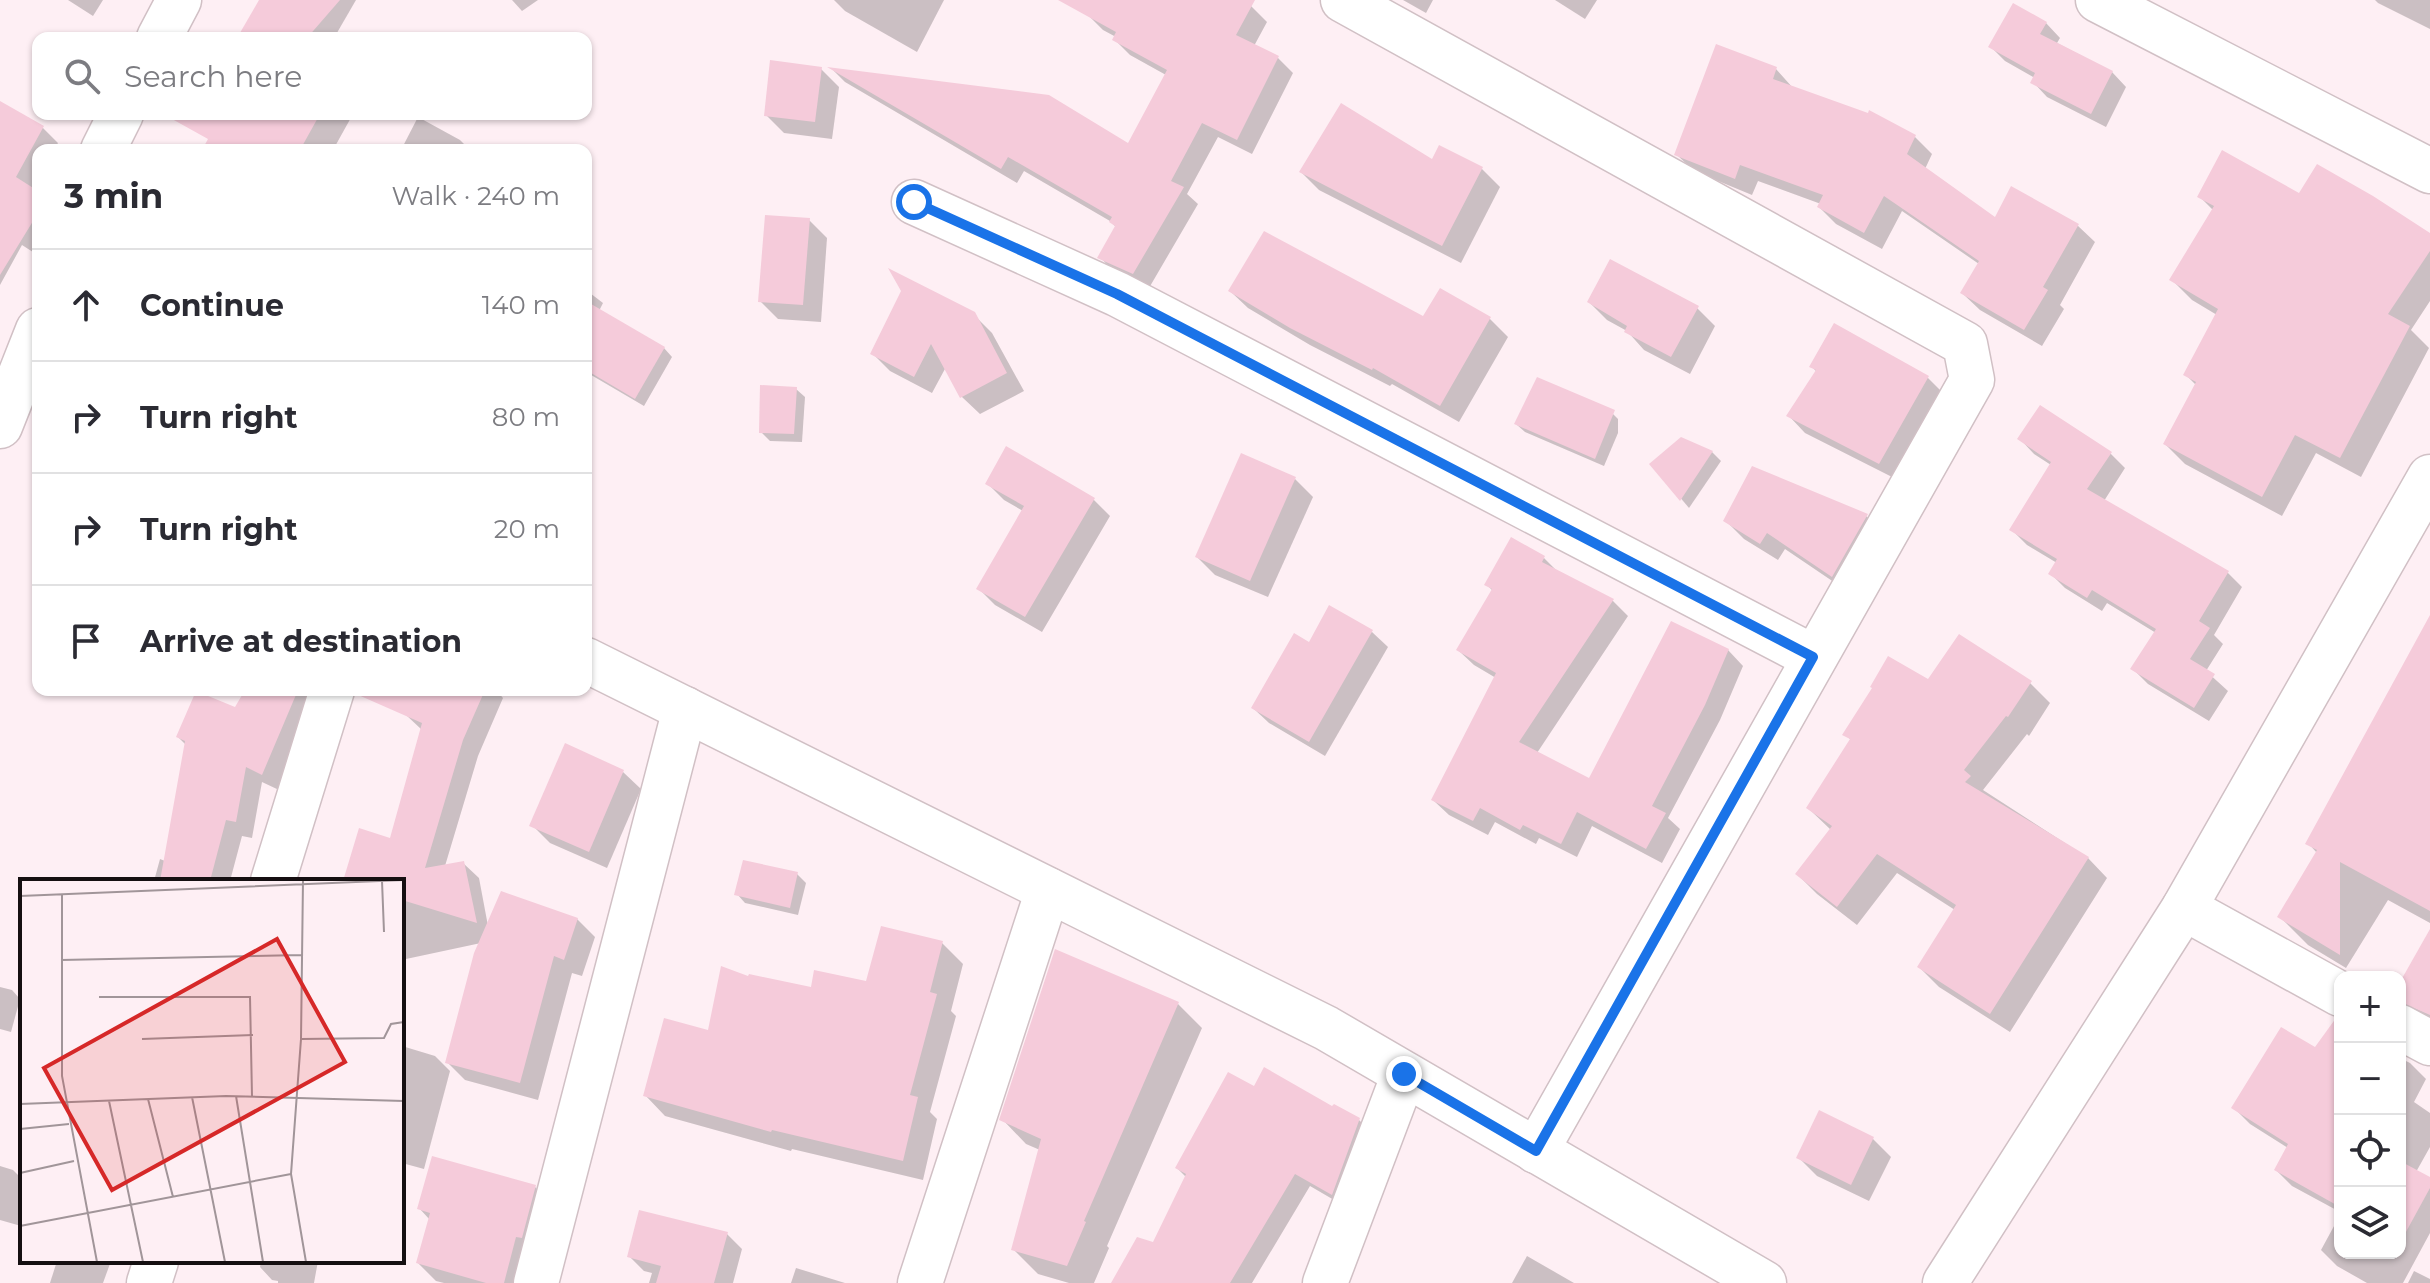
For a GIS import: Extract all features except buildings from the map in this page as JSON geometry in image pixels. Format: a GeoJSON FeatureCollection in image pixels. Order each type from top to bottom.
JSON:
{"type":"FeatureCollection","features":[{"type":"Feature","properties":{"kind":"street"},"geometry":{"type":"LineString","coordinates":[[162,32],[179,0]]}},
{"type":"Feature","properties":{"kind":"street"},"geometry":{"type":"LineString","coordinates":[[1343,0],[1965,344],[1972,380],[1536,1151]]}},
{"type":"Feature","properties":{"kind":"street"},"geometry":{"type":"LineString","coordinates":[[2098,0],[2430,171]]}},
{"type":"Feature","properties":{"kind":"street"},"geometry":{"type":"LineString","coordinates":[[106,144],[118,120]]}},
{"type":"Feature","properties":{"kind":"street"},"geometry":{"type":"LineString","coordinates":[[914,202],[1117,294],[1813,657]]}},
{"type":"Feature","properties":{"kind":"street"},"geometry":{"type":"LineString","coordinates":[[0,426],[32,344]]}},
{"type":"Feature","properties":{"kind":"street"},"geometry":{"type":"LineString","coordinates":[[1945,1283],[2184,908],[2430,477]]}},
{"type":"Feature","properties":{"kind":"street"},"geometry":{"type":"LineString","coordinates":[[592,663],[1326,1028],[1764,1283]]}},
{"type":"Feature","properties":{"kind":"street"},"geometry":{"type":"LineString","coordinates":[[274,879],[330,696]]}},
{"type":"Feature","properties":{"kind":"street"},"geometry":{"type":"LineString","coordinates":[[536,1283],[685,709]]}},
{"type":"Feature","properties":{"kind":"street"},"geometry":{"type":"LineString","coordinates":[[920,1283],[1048,890]]}},
{"type":"Feature","properties":{"kind":"street"},"geometry":{"type":"LineString","coordinates":[[2184,908],[2334,991]]}},
{"type":"Feature","properties":{"kind":"street"},"geometry":{"type":"LineString","coordinates":[[2406,1030],[2430,1043]]}},
{"type":"Feature","properties":{"kind":"street"},"geometry":{"type":"LineString","coordinates":[[1325,1283],[1404,1074]]}},
{"type":"Feature","properties":{"kind":"street"},"geometry":{"type":"LineString","coordinates":[[149,1283],[155,1263]]}},
{"type":"Feature","properties":{"kind":"route"},"geometry":{"type":"LineString","coordinates":[[914,202],[1117,294],[1813,657],[1536,1151],[1404,1074]]}}]}
